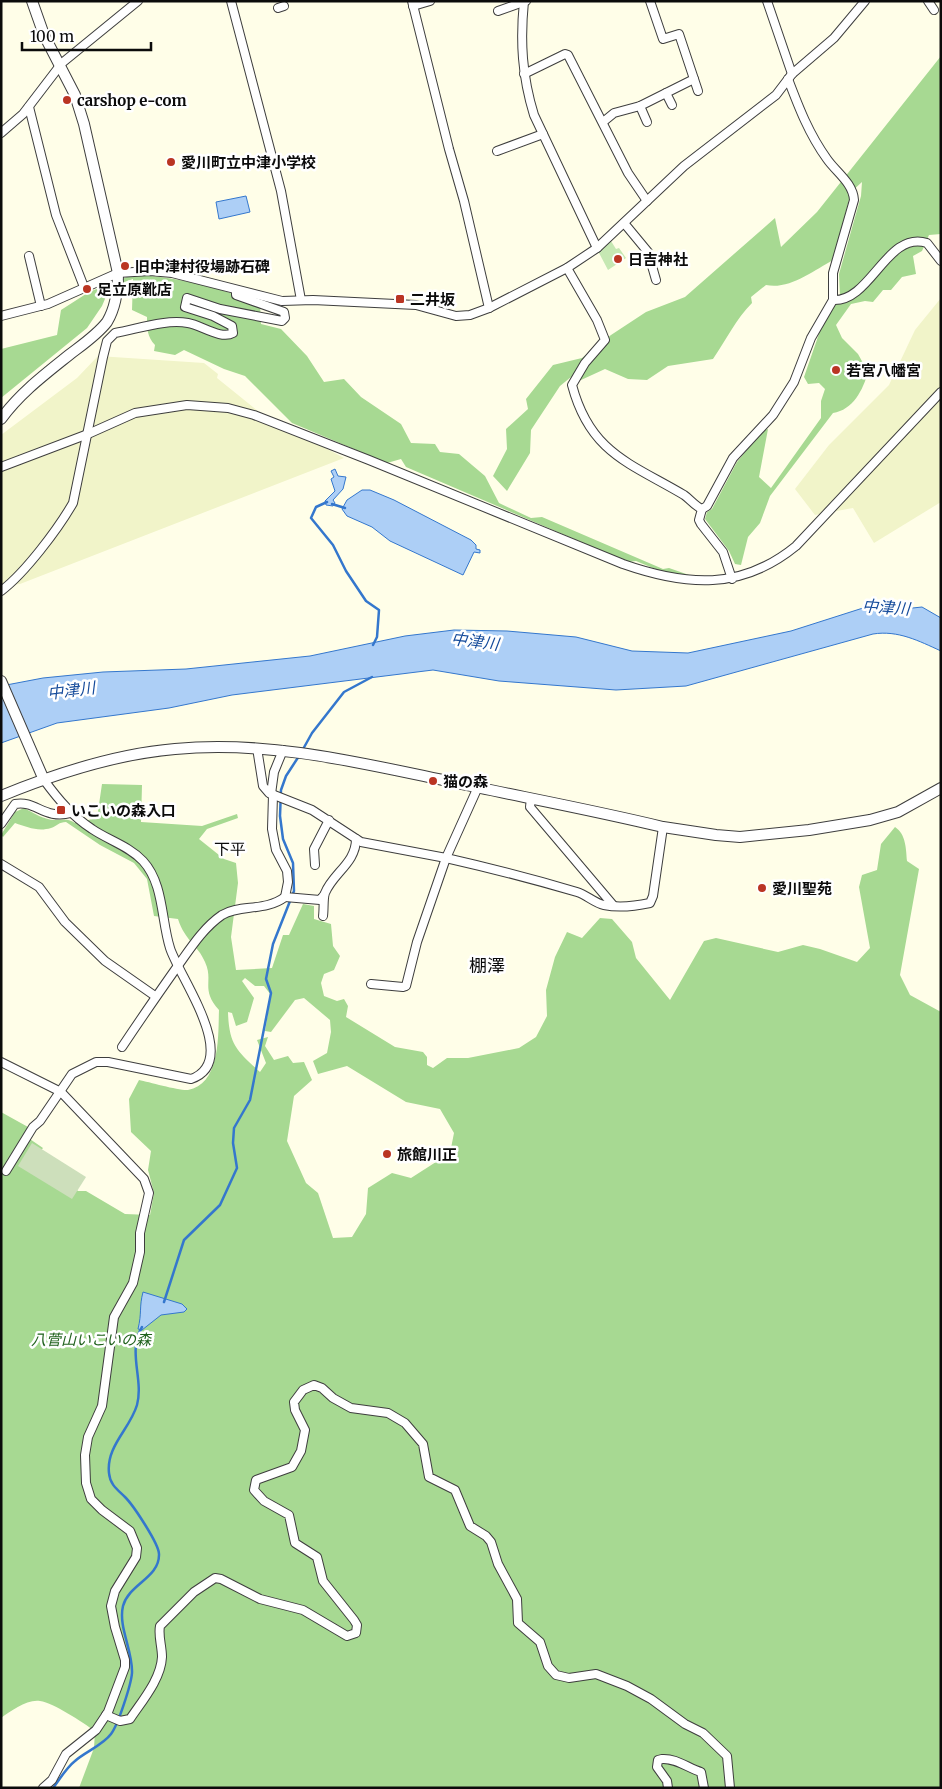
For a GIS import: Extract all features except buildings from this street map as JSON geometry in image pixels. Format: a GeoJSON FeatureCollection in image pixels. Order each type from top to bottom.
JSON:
{"type":"FeatureCollection","features":[{"type":"Feature","properties":{"kind":"street"},"geometry":{"type":"LineString","coordinates":[[1,419],[32,384],[92,337],[106,322],[114,308],[118,295],[118,273],[84,124],[74,95],[44,35],[32,1]]}},
{"type":"Feature","properties":{"kind":"street"},"geometry":{"type":"LineString","coordinates":[[1,132],[29,107],[60,66],[138,1]]}},
{"type":"Feature","properties":{"kind":"street"},"geometry":{"type":"LineString","coordinates":[[231,1],[281,191],[302,300]]}},
{"type":"Feature","properties":{"kind":"street"},"geometry":{"type":"LineString","coordinates":[[430,1],[413,4],[464,201],[489,308]]}},
{"type":"Feature","properties":{"kind":"street"},"geometry":{"type":"LineString","coordinates":[[650,1],[663,40],[679,34],[698,91]]}},
{"type":"Feature","properties":{"kind":"street"},"geometry":{"type":"LineString","coordinates":[[732,579],[723,552],[699,520],[702,510],[707,506],[733,458],[785,399],[794,382],[815,330],[833,300],[833,273],[854,200],[853,191],[814,140],[790,77],[767,1]]}},
{"type":"Feature","properties":{"kind":"street"},"geometry":{"type":"LineString","coordinates":[[1,316],[41,306],[118,273],[150,272],[172,273],[282,301],[302,300],[416,305],[456,316],[470,315],[489,308],[567,268],[597,248],[684,166],[776,95],[790,77],[834,38],[865,1]]}},
{"type":"Feature","properties":{"kind":"street"},"geometry":{"type":"LineString","coordinates":[[498,11],[524,2],[521,37],[524,74],[534,115],[597,248]]}},
{"type":"Feature","properties":{"kind":"street"},"geometry":{"type":"LineString","coordinates":[[524,74],[565,54],[568,55],[628,173],[647,202]]}},
{"type":"Feature","properties":{"kind":"street"},"geometry":{"type":"LineString","coordinates":[[603,122],[614,113],[640,106],[694,79]]}},
{"type":"Feature","properties":{"kind":"street"},"geometry":{"type":"LineString","coordinates":[[666,93],[672,105]]}},
{"type":"Feature","properties":{"kind":"street"},"geometry":{"type":"LineString","coordinates":[[640,106],[647,122]]}},
{"type":"Feature","properties":{"kind":"street"},"geometry":{"type":"LineString","coordinates":[[29,107],[56,216],[84,287]]}},
{"type":"Feature","properties":{"kind":"street"},"geometry":{"type":"LineString","coordinates":[[497,151],[543,134]]}},
{"type":"Feature","properties":{"kind":"street"},"geometry":{"type":"LineString","coordinates":[[624,223],[648,252],[656,280]]}},
{"type":"Feature","properties":{"kind":"street"},"geometry":{"type":"LineString","coordinates":[[833,300],[841,301],[853,296],[887,258],[911,244],[918,242],[927,243],[941,261]]}},
{"type":"Feature","properties":{"kind":"street"},"geometry":{"type":"LineString","coordinates":[[28,261],[41,306]]}},
{"type":"Feature","properties":{"kind":"street"},"geometry":{"type":"LineString","coordinates":[[567,268],[597,320],[605,340],[585,363],[572,385],[590,426],[600,442],[611,453],[686,496],[702,510]]}},
{"type":"Feature","properties":{"kind":"street"},"geometry":{"type":"LineString","coordinates":[[1,591],[21,572],[66,514],[72,503],[107,341],[115,333],[180,323],[188,323],[226,335],[233,333],[232,326],[213,316],[185,307],[187,298],[229,310],[282,321],[285,318],[284,312],[277,308],[236,295],[236,290]]}},
{"type":"Feature","properties":{"kind":"street"},"geometry":{"type":"LineString","coordinates":[[1,467],[88,434],[123,418],[153,409],[187,405],[228,408],[255,416],[368,460],[636,568],[696,581],[719,581],[732,579],[759,570],[782,557],[796,546],[941,392]]}},
{"type":"Feature","properties":{"kind":"street"},"geometry":{"type":"LineString","coordinates":[[1,681],[44,780],[71,813],[93,830],[131,851],[152,874],[170,947],[177,967],[207,1025],[211,1051],[209,1061],[203,1072],[191,1079],[121,1063],[96,1062],[72,1074],[40,1121],[33,1127],[6,1171]]}},
{"type":"Feature","properties":{"kind":"street"},"geometry":{"type":"LineString","coordinates":[[1,796],[81,766],[139,753],[177,748],[257,748],[304,752],[663,827],[716,836],[740,836],[809,830],[870,820],[898,812],[941,788]]}},
{"type":"Feature","properties":{"kind":"street"},"geometry":{"type":"LineString","coordinates":[[257,748],[263,786],[273,795],[312,810],[361,842],[508,872],[583,894],[606,906],[635,907],[650,903],[653,896],[663,827]]}},
{"type":"Feature","properties":{"kind":"street"},"geometry":{"type":"LineString","coordinates":[[283,750],[274,772],[271,821],[276,850],[287,871],[287,898]]}},
{"type":"Feature","properties":{"kind":"street"},"geometry":{"type":"LineString","coordinates":[[371,984],[404,988],[406,986],[417,942],[446,858],[478,787]]}},
{"type":"Feature","properties":{"kind":"street"},"geometry":{"type":"LineString","coordinates":[[531,798],[530,807],[612,905]]}},
{"type":"Feature","properties":{"kind":"street"},"geometry":{"type":"LineString","coordinates":[[1,824],[15,804],[24,802],[54,815],[71,813]]}},
{"type":"Feature","properties":{"kind":"street"},"geometry":{"type":"LineString","coordinates":[[315,865],[314,849],[329,820]]}},
{"type":"Feature","properties":{"kind":"street"},"geometry":{"type":"LineString","coordinates":[[122,1047],[155,996],[199,937],[224,914],[278,903],[287,898],[320,900],[349,862],[356,846],[356,839]]}},
{"type":"Feature","properties":{"kind":"street"},"geometry":{"type":"LineString","coordinates":[[1,864],[40,887],[65,922],[105,961],[155,996]]}},
{"type":"Feature","properties":{"kind":"street"},"geometry":{"type":"LineString","coordinates":[[323,916],[324,895]]}},
{"type":"Feature","properties":{"kind":"street"},"geometry":{"type":"LineString","coordinates":[[1,1062],[61,1092],[144,1179],[149,1193],[140,1233],[140,1252],[133,1283],[114,1317],[102,1406],[88,1437],[85,1456],[86,1483],[91,1499],[102,1510],[130,1531],[137,1548],[133,1564],[112,1598],[115,1627],[125,1660],[109,1716],[96,1730],[72,1748],[62,1759],[52,1780],[43,1788]]}},
{"type":"Feature","properties":{"kind":"street"},"geometry":{"type":"LineString","coordinates":[[109,1716],[120,1721],[130,1719],[156,1677],[162,1659],[160,1626],[166,1618],[212,1579],[221,1579],[242,1592],[271,1604],[304,1610],[347,1636],[356,1633],[357,1625],[354,1620],[323,1581],[317,1557],[295,1543],[289,1515],[264,1502],[254,1490],[256,1480],[288,1470],[298,1458],[305,1430],[295,1410],[294,1402],[303,1390],[314,1384],[322,1388],[332,1398],[351,1408],[392,1415],[405,1424],[420,1439],[429,1477],[456,1490],[470,1526],[486,1536],[491,1542],[498,1564],[516,1599],[518,1622],[540,1642],[552,1672],[564,1678],[596,1674],[627,1686],[651,1699],[685,1724],[703,1733],[727,1756],[730,1788]]}},
{"type":"Feature","properties":{"kind":"street"},"geometry":{"type":"LineString","coordinates":[[668,1788],[667,1781],[657,1767],[658,1760],[662,1759],[683,1764],[687,1768],[701,1772],[704,1788]]}},
{"type":"Feature","properties":{"kind":"green space"},"geometry":{"type":"Polygon","coordinates":[[[941,56],[941,234],[929,235],[922,251],[913,256],[916,274],[902,277],[891,290],[883,290],[873,302],[865,301],[851,304],[836,325],[842,338],[858,354],[868,372],[863,386],[852,403],[846,408],[833,413],[770,496],[760,523],[748,537],[741,565],[735,564],[729,551],[705,519],[707,512],[712,509],[737,462],[762,431],[768,429],[759,477],[771,488],[821,418],[821,401],[825,389],[819,383],[808,384],[804,377],[821,328],[840,296],[839,274],[861,196],[862,182],[851,192],[833,260],[792,282],[775,286],[766,285],[751,297],[752,303],[736,323],[713,359],[668,366],[647,380],[628,379],[605,369],[581,380],[571,377],[560,386],[531,430],[530,453],[507,491],[493,476],[507,449],[506,429],[528,409],[526,399],[553,365],[582,358],[611,335],[646,312],[685,297],[775,218],[781,247],[817,212],[941,56]]]}},
{"type":"Feature","properties":{"kind":"green space"},"geometry":{"type":"Polygon","coordinates":[[[611,241],[616,249],[619,248],[626,258],[608,270],[598,251],[611,241]]]}},
{"type":"Feature","properties":{"kind":"green space"},"geometry":{"type":"Polygon","coordinates":[[[132,275],[181,280],[229,292],[260,303],[261,324],[281,329],[307,356],[324,382],[344,379],[361,397],[401,424],[411,443],[435,444],[440,452],[459,454],[485,476],[499,503],[531,518],[542,517],[663,569],[669,568],[689,575],[686,577],[660,571],[636,561],[628,562],[406,467],[401,459],[387,463],[292,423],[245,376],[224,369],[184,350],[175,355],[154,351],[155,345],[147,329],[147,317],[132,310],[133,279],[110,287],[102,306],[87,328],[1,398],[1,349],[57,335],[61,310],[89,292],[132,275]]]}},
{"type":"Feature","properties":{"kind":"green space"},"geometry":{"type":"Polygon","coordinates":[[[941,298],[941,502],[874,543],[853,508],[815,515],[795,489],[829,445],[889,385],[915,330],[941,298]]]}},
{"type":"Feature","properties":{"kind":"green space"},"geometry":{"type":"Polygon","coordinates":[[[98,356],[204,363],[218,374],[217,378],[280,429],[318,444],[344,458],[20,584],[1,586],[1,435],[77,378],[98,356]]]}},
{"type":"Feature","properties":{"kind":"green space","name":"八菅山いこいの森"},"geometry":{"type":"Polygon","coordinates":[[[102,784],[142,785],[141,822],[202,826],[237,814],[238,818],[207,829],[199,839],[224,859],[236,863],[238,883],[231,937],[236,970],[272,968],[283,935],[289,935],[303,904],[314,906],[314,919],[331,924],[333,946],[340,956],[334,970],[324,974],[321,983],[324,996],[337,1001],[344,999],[348,1006],[346,1017],[395,1047],[423,1052],[427,1057],[427,1065],[433,1068],[447,1058],[468,1058],[519,1048],[536,1037],[547,1016],[546,990],[555,957],[567,932],[582,938],[600,918],[612,919],[632,942],[636,958],[670,1000],[704,941],[716,938],[778,952],[803,945],[857,962],[870,948],[859,887],[862,875],[877,870],[881,844],[895,827],[899,830],[905,842],[907,861],[919,869],[900,975],[910,995],[941,1012],[941,1788],[79,1788],[94,1748],[95,1731],[60,1709],[40,1701],[25,1704],[1,1718],[1,1112],[28,1127],[24,1135],[43,1148],[39,1153],[78,1191],[86,1191],[125,1214],[150,1215],[154,1193],[148,1170],[151,1151],[131,1132],[129,1099],[139,1080],[184,1090],[199,1086],[207,1078],[216,1057],[219,1010],[210,996],[205,962],[199,951],[184,933],[178,919],[154,916],[147,879],[134,863],[100,845],[66,822],[51,828],[42,829],[15,823],[3,837],[1,835],[15,812],[24,808],[47,819],[68,820],[75,823],[97,818],[102,784]],[[245,978],[242,981],[254,998],[247,1022],[236,1026],[232,1013],[228,1012],[232,1040],[245,1058],[260,1072],[266,1063],[257,1040],[268,1037],[265,1046],[274,1060],[288,1056],[293,1063],[304,1062],[312,1080],[294,1096],[287,1141],[306,1183],[318,1193],[333,1238],[352,1237],[366,1214],[368,1188],[392,1173],[411,1178],[450,1153],[454,1133],[440,1109],[406,1102],[347,1066],[318,1074],[313,1061],[327,1053],[331,1032],[330,1020],[304,998],[295,1000],[271,1032],[265,1031],[271,995],[264,986],[255,986],[245,978]]]}},
{"type":"Feature","properties":{"kind":"green space"},"geometry":{"type":"Polygon","coordinates":[[[32,1143],[86,1177],[72,1199],[18,1166],[32,1143]]]}},
{"type":"Feature","properties":{"kind":"water"},"geometry":{"type":"Polygon","coordinates":[[[246,196],[250,212],[219,219],[216,202],[246,196]]]}},
{"type":"Feature","properties":{"kind":"water"},"geometry":{"type":"Polygon","coordinates":[[[335,469],[338,476],[346,477],[343,489],[333,500],[335,503],[333,506],[326,505],[325,501],[335,491],[331,479],[334,477],[331,471],[335,469]]]}},
{"type":"Feature","properties":{"kind":"water"},"geometry":{"type":"Polygon","coordinates":[[[362,490],[370,490],[394,500],[471,540],[476,545],[476,549],[480,550],[480,553],[474,552],[463,575],[390,541],[372,527],[347,516],[342,509],[347,500],[362,490]]]}},
{"type":"Feature","properties":{"kind":"water","name":"中津川"},"geometry":{"type":"Polygon","coordinates":[[[922,607],[941,618],[941,651],[900,635],[873,634],[686,686],[616,690],[499,681],[433,670],[232,695],[169,708],[57,723],[1,743],[1,686],[43,678],[103,672],[186,669],[310,656],[405,636],[454,630],[507,631],[576,637],[632,651],[688,653],[791,631],[863,608],[894,610],[922,607]]]}},
{"type":"Feature","properties":{"kind":"water"},"geometry":{"type":"Polygon","coordinates":[[[143,1292],[182,1304],[187,1309],[184,1312],[161,1315],[142,1330],[138,1329],[143,1292]]]}},
{"type":"Feature","properties":{"kind":"waterway"},"geometry":{"type":"LineString","coordinates":[[327,502],[316,507],[311,518],[333,545],[346,571],[366,601],[379,610],[377,637],[373,645]]}},
{"type":"Feature","properties":{"kind":"waterway"},"geometry":{"type":"LineString","coordinates":[[332,504],[345,508]]}},
{"type":"Feature","properties":{"kind":"waterway"},"geometry":{"type":"LineString","coordinates":[[302,751],[312,733],[344,692],[372,677]]}},
{"type":"Feature","properties":{"kind":"waterway"},"geometry":{"type":"LineString","coordinates":[[164,1302],[184,1240],[220,1205],[237,1168],[233,1143],[234,1128],[250,1100],[271,993],[266,979],[273,944],[294,891],[293,863],[283,839],[280,816],[281,790],[286,776],[299,756]]}},
{"type":"Feature","properties":{"kind":"waterway"},"geometry":{"type":"LineString","coordinates":[[53,1788],[72,1764],[108,1738],[117,1722],[127,1695],[132,1673],[132,1665],[122,1622],[123,1606],[126,1598],[154,1570],[158,1563],[158,1550],[151,1534],[129,1501],[113,1484],[109,1473],[111,1454],[134,1414],[137,1405],[139,1385],[136,1346],[142,1327]]}},
{"type":"Feature","properties":{"kind":"place","name":"carshop e-com"},"geometry":{"type":"Point","coordinates":[67,100]}},
{"type":"Feature","properties":{"kind":"place","name":"愛川町立中津小学校"},"geometry":{"type":"Point","coordinates":[171,162]}},
{"type":"Feature","properties":{"kind":"place","name":"日吉神社"},"geometry":{"type":"Point","coordinates":[618,259]}},
{"type":"Feature","properties":{"kind":"place","name":"旧中津村役場跡石碑"},"geometry":{"type":"Point","coordinates":[125,266]}},
{"type":"Feature","properties":{"kind":"place","name":"足立原靴店"},"geometry":{"type":"Point","coordinates":[87,289]}},
{"type":"Feature","properties":{"kind":"place","name":"二井坂"},"geometry":{"type":"Point","coordinates":[400,299]}},
{"type":"Feature","properties":{"kind":"place","name":"若宮八幡宮"},"geometry":{"type":"Point","coordinates":[836,370]}},
{"type":"Feature","properties":{"kind":"place","name":"猫の森"},"geometry":{"type":"Point","coordinates":[433,781]}},
{"type":"Feature","properties":{"kind":"place","name":"いこいの森入口"},"geometry":{"type":"Point","coordinates":[61,810]}},
{"type":"Feature","properties":{"kind":"place","name":"愛川聖苑"},"geometry":{"type":"Point","coordinates":[762,888]}},
{"type":"Feature","properties":{"kind":"place","name":"旅館川正"},"geometry":{"type":"Point","coordinates":[387,1154]}},
{"type":"Feature","properties":{"kind":"district","name":"下平"},"geometry":{"type":"Point","coordinates":[230,849]}},
{"type":"Feature","properties":{"kind":"district","name":"棚澤"},"geometry":{"type":"Point","coordinates":[487,965]}}]}
